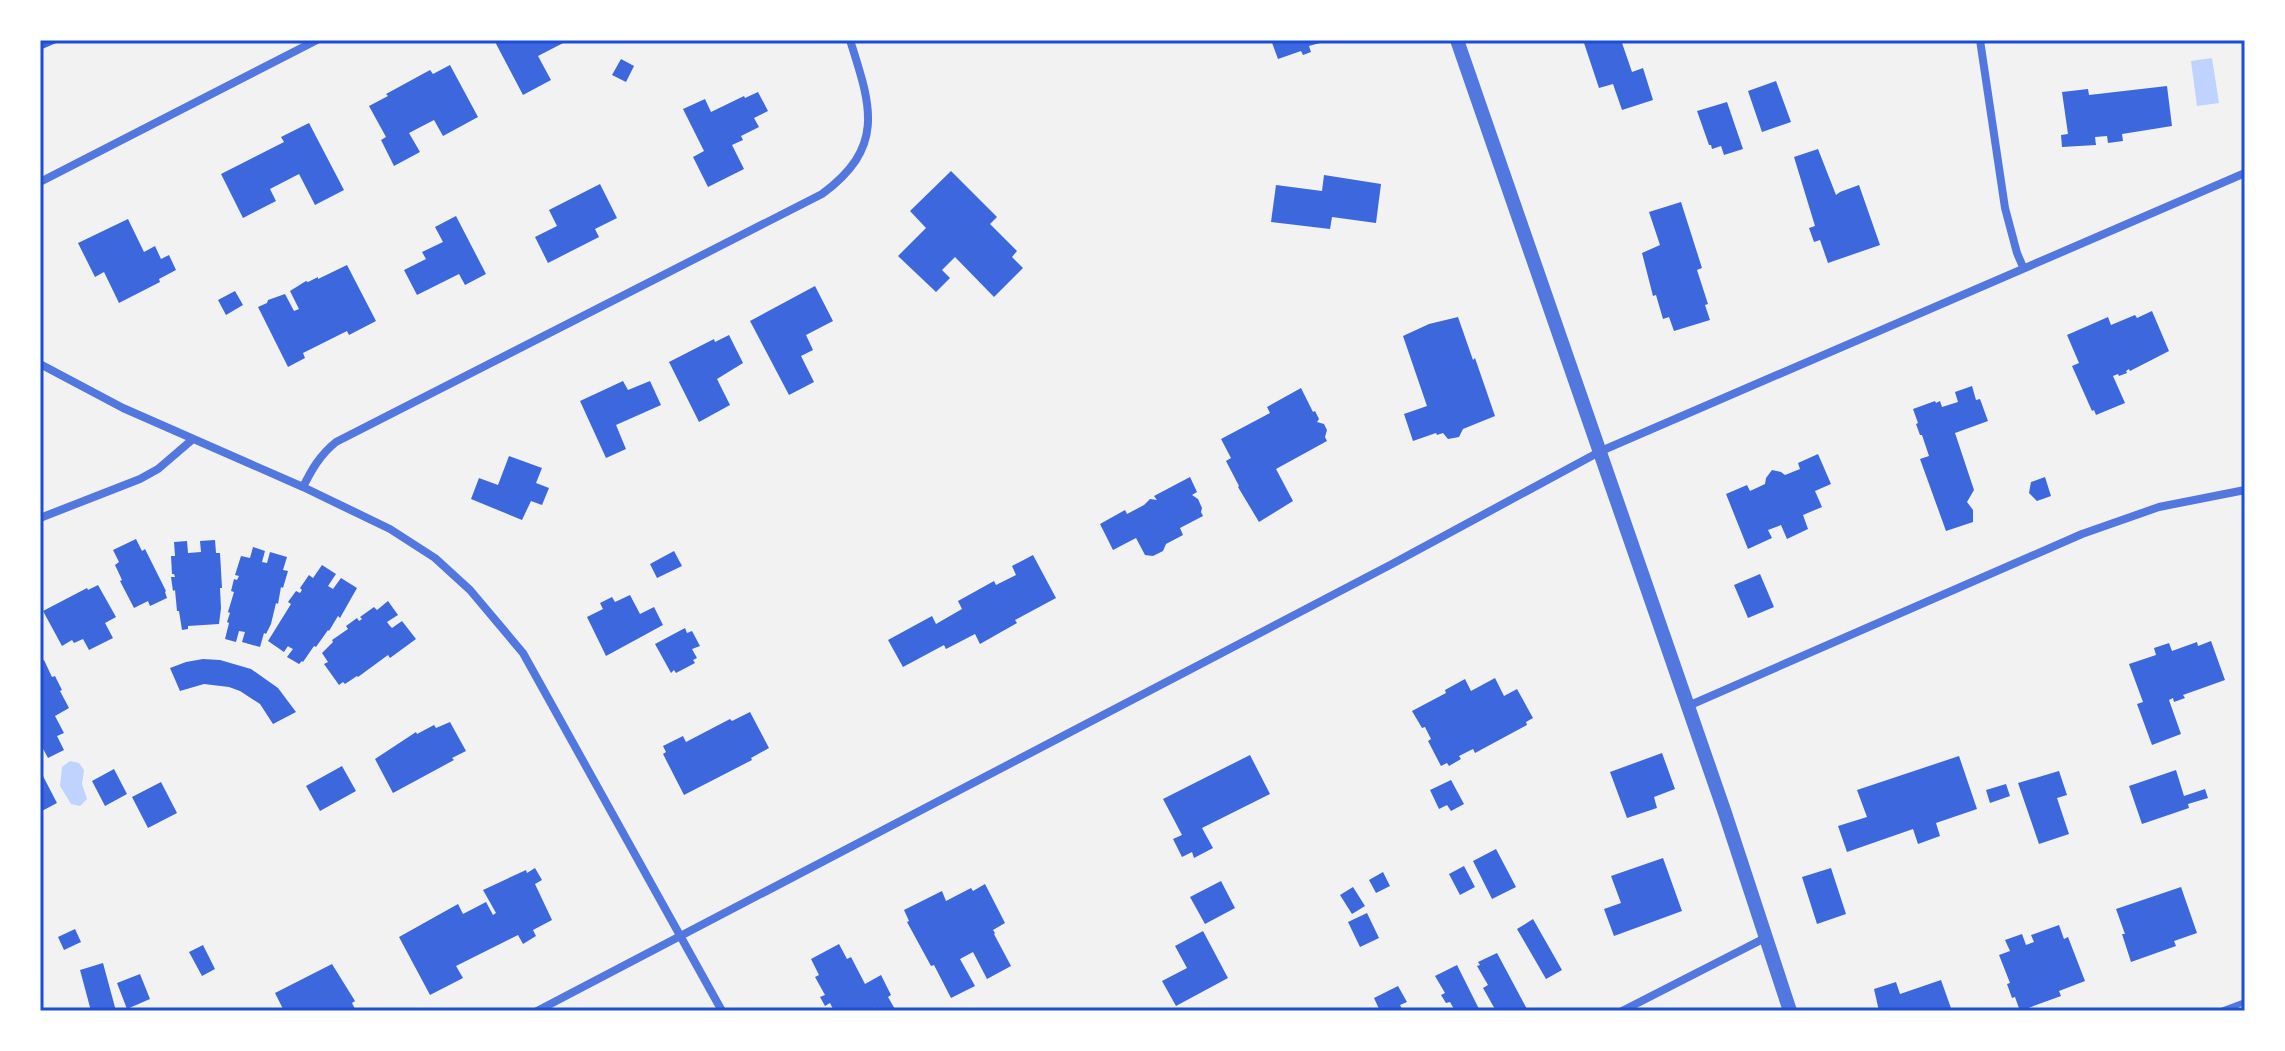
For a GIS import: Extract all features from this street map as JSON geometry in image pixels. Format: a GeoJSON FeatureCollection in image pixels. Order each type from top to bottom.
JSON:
{"type":"FeatureCollection","features":[{"type":"Feature","properties":{"kind":"street"},"geometry":{"type":"LineString","coordinates":[[40,182],[317,40]]}},
{"type":"Feature","properties":{"kind":"street"},"geometry":{"type":"LineString","coordinates":[[303,487],[323,453],[336,442],[822,194],[839,181],[862,149],[869,109],[866,89],[850,40]]}},
{"type":"Feature","properties":{"kind":"street"},"geometry":{"type":"LineString","coordinates":[[1457,40],[1601,451],[1790,1011]]}},
{"type":"Feature","properties":{"kind":"street"},"geometry":{"type":"LineString","coordinates":[[1980,40],[2005,208],[2023,267]]}},
{"type":"Feature","properties":{"kind":"street"},"geometry":{"type":"LineString","coordinates":[[537,1011],[1392,564],[1601,451],[2245,173]]}},
{"type":"Feature","properties":{"kind":"street"},"geometry":{"type":"LineString","coordinates":[[40,364],[88,391],[390,529],[435,558],[470,590],[523,653],[722,1011]]}},
{"type":"Feature","properties":{"kind":"street"},"geometry":{"type":"LineString","coordinates":[[40,518],[140,479],[158,469],[193,439]]}},
{"type":"Feature","properties":{"kind":"street"},"geometry":{"type":"LineString","coordinates":[[1688,706],[2082,534],[2159,507],[2245,490]]}},
{"type":"Feature","properties":{"kind":"street"},"geometry":{"type":"LineString","coordinates":[[1622,1011],[1765,938]]}},
{"type":"Feature","properties":{"kind":"lane"},"geometry":{"type":"LineString","coordinates":[[2221,1011],[2245,1002]]}},
{"type":"Feature","properties":{"kind":"water"},"geometry":{"type":"Polygon","coordinates":[[[2212,58],[2219,103],[2197,106],[2191,61],[2212,58]]]}},
{"type":"Feature","properties":{"kind":"water"},"geometry":{"type":"Polygon","coordinates":[[[70,761],[79,763],[84,770],[82,784],[87,799],[80,806],[71,804],[60,786],[62,767],[70,761]]]}},
{"type":"Feature","properties":{"kind":"building"},"geometry":{"type":"Polygon","coordinates":[[[40,40],[63,40],[40,50],[40,40]]]}},
{"type":"Feature","properties":{"kind":"building"},"geometry":{"type":"Polygon","coordinates":[[[494,40],[569,40],[538,56],[551,80],[523,95],[494,40]]]}},
{"type":"Feature","properties":{"kind":"building"},"geometry":{"type":"Polygon","coordinates":[[[1271,40],[1319,40],[1320,43],[1309,46],[1311,52],[1303,55],[1301,51],[1278,59],[1271,40]]]}},
{"type":"Feature","properties":{"kind":"building"},"geometry":{"type":"Polygon","coordinates":[[[1583,40],[1621,40],[1632,72],[1643,68],[1653,100],[1622,110],[1613,84],[1599,88],[1583,40]]]}},
{"type":"Feature","properties":{"kind":"building"},"geometry":{"type":"Polygon","coordinates":[[[621,59],[634,66],[626,82],[612,75],[621,59]]]}},
{"type":"Feature","properties":{"kind":"building"},"geometry":{"type":"Polygon","coordinates":[[[450,65],[478,117],[443,136],[434,120],[409,133],[420,152],[394,166],[381,140],[386,137],[369,106],[430,70],[433,74],[450,65]]]}},
{"type":"Feature","properties":{"kind":"building"},"geometry":{"type":"Polygon","coordinates":[[[1776,81],[1791,122],[1762,132],[1748,91],[1776,81]]]}},
{"type":"Feature","properties":{"kind":"building"},"geometry":{"type":"Polygon","coordinates":[[[2167,86],[2172,126],[2122,134],[2123,141],[2108,143],[2107,136],[2095,137],[2096,145],[2062,147],[2061,135],[2068,134],[2062,92],[2088,89],[2089,95],[2167,86]]]}},
{"type":"Feature","properties":{"kind":"building"},"geometry":{"type":"Polygon","coordinates":[[[758,92],[768,111],[754,118],[759,127],[741,136],[743,140],[732,145],[744,169],[708,187],[693,157],[704,151],[683,109],[705,99],[711,112],[758,92]]]}},
{"type":"Feature","properties":{"kind":"building"},"geometry":{"type":"Polygon","coordinates":[[[1727,102],[1743,149],[1724,155],[1721,146],[1712,149],[1709,145],[1697,111],[1727,102]]]}},
{"type":"Feature","properties":{"kind":"building"},"geometry":{"type":"Polygon","coordinates":[[[309,123],[344,190],[315,205],[299,174],[270,189],[276,201],[243,218],[221,174],[284,142],[281,137],[309,123]]]}},
{"type":"Feature","properties":{"kind":"building"},"geometry":{"type":"Polygon","coordinates":[[[1818,149],[1836,195],[1859,185],[1880,245],[1828,263],[1820,240],[1814,242],[1809,228],[1815,226],[1794,157],[1818,149]]]}},
{"type":"Feature","properties":{"kind":"building"},"geometry":{"type":"Polygon","coordinates":[[[951,171],[997,217],[990,224],[1017,251],[1012,257],[1023,268],[994,297],[955,257],[942,270],[950,278],[936,292],[898,256],[926,228],[910,211],[951,171]]]}},
{"type":"Feature","properties":{"kind":"building"},"geometry":{"type":"Polygon","coordinates":[[[1324,175],[1381,184],[1376,223],[1332,217],[1330,229],[1271,222],[1276,185],[1322,191],[1324,175]]]}},
{"type":"Feature","properties":{"kind":"building"},"geometry":{"type":"Polygon","coordinates":[[[600,184],[617,218],[595,229],[599,237],[548,263],[535,237],[557,226],[549,210],[600,184]]]}},
{"type":"Feature","properties":{"kind":"building"},"geometry":{"type":"Polygon","coordinates":[[[1681,202],[1702,268],[1697,270],[1710,320],[1674,331],[1669,317],[1663,319],[1656,295],[1653,296],[1642,253],[1660,245],[1649,212],[1681,202]]]}},
{"type":"Feature","properties":{"kind":"building"},"geometry":{"type":"Polygon","coordinates":[[[456,216],[486,274],[465,285],[459,274],[417,295],[404,270],[426,259],[422,252],[443,242],[435,227],[456,216]]]}},
{"type":"Feature","properties":{"kind":"building"},"geometry":{"type":"Polygon","coordinates":[[[128,219],[144,252],[155,246],[161,259],[169,255],[176,270],[119,303],[104,272],[95,277],[78,243],[128,219]]]}},
{"type":"Feature","properties":{"kind":"building"},"geometry":{"type":"Polygon","coordinates":[[[347,265],[376,321],[349,335],[347,331],[303,353],[305,358],[288,367],[258,307],[285,294],[294,311],[299,309],[290,291],[306,281],[318,279],[347,265]]]}},
{"type":"Feature","properties":{"kind":"building"},"geometry":{"type":"Polygon","coordinates":[[[815,286],[833,321],[806,335],[813,350],[801,356],[814,382],[789,395],[750,321],[815,286]]]}},
{"type":"Feature","properties":{"kind":"building"},"geometry":{"type":"Polygon","coordinates":[[[235,291],[243,305],[226,315],[218,300],[235,291]]]}},
{"type":"Feature","properties":{"kind":"building"},"geometry":{"type":"Polygon","coordinates":[[[2152,311],[2169,351],[2129,369],[2127,373],[2113,376],[2125,403],[2096,415],[2072,366],[2079,363],[2067,335],[2108,317],[2111,325],[2152,311]]]}},
{"type":"Feature","properties":{"kind":"building"},"geometry":{"type":"Polygon","coordinates":[[[1458,317],[1495,416],[1463,429],[1459,437],[1448,439],[1443,433],[1436,433],[1413,441],[1404,414],[1427,406],[1403,336],[1429,324],[1458,317]]]}},
{"type":"Feature","properties":{"kind":"building"},"geometry":{"type":"Polygon","coordinates":[[[729,335],[743,363],[717,379],[730,405],[699,422],[669,362],[714,339],[715,342],[729,335]]]}},
{"type":"Feature","properties":{"kind":"building"},"geometry":{"type":"Polygon","coordinates":[[[623,381],[628,390],[650,381],[661,405],[616,425],[626,449],[606,458],[580,401],[623,381]]]}},
{"type":"Feature","properties":{"kind":"building"},"geometry":{"type":"Polygon","coordinates":[[[1972,386],[1988,421],[1955,433],[1974,490],[1967,502],[1973,510],[1973,522],[1946,531],[1920,459],[1929,456],[1913,409],[1935,401],[1940,401],[1942,407],[1958,402],[1955,392],[1972,386]]]}},
{"type":"Feature","properties":{"kind":"building"},"geometry":{"type":"Polygon","coordinates":[[[1301,388],[1319,419],[1317,422],[1324,424],[1327,430],[1327,441],[1276,469],[1293,501],[1259,522],[1226,461],[1231,458],[1221,439],[1270,413],[1267,407],[1301,388]]]}},
{"type":"Feature","properties":{"kind":"building"},"geometry":{"type":"Polygon","coordinates":[[[1818,454],[1831,484],[1815,491],[1822,507],[1803,515],[1808,529],[1787,539],[1781,525],[1768,530],[1772,538],[1748,549],[1726,494],[1747,485],[1750,491],[1765,484],[1772,470],[1785,475],[1800,469],[1798,463],[1818,454]]]}},
{"type":"Feature","properties":{"kind":"building"},"geometry":{"type":"Polygon","coordinates":[[[509,456],[542,468],[536,483],[549,488],[542,505],[531,501],[522,520],[471,499],[479,478],[498,485],[509,456]]]}},
{"type":"Feature","properties":{"kind":"building"},"geometry":{"type":"Polygon","coordinates":[[[1190,477],[1197,492],[1192,495],[1198,499],[1203,516],[1180,528],[1183,535],[1153,556],[1145,555],[1136,538],[1113,550],[1100,524],[1125,510],[1127,514],[1150,499],[1157,500],[1154,496],[1190,477]]]}},
{"type":"Feature","properties":{"kind":"building"},"geometry":{"type":"Polygon","coordinates":[[[2045,477],[2051,496],[2037,501],[2029,493],[2031,482],[2045,477]]]}},
{"type":"Feature","properties":{"kind":"building"},"geometry":{"type":"Polygon","coordinates":[[[136,539],[142,551],[145,549],[167,598],[150,606],[148,601],[134,608],[120,581],[115,565],[119,562],[113,550],[136,539]]]}},
{"type":"Feature","properties":{"kind":"building"},"geometry":{"type":"Polygon","coordinates":[[[215,540],[216,553],[220,553],[222,588],[219,624],[188,626],[188,629],[182,630],[171,577],[175,577],[171,556],[175,556],[174,542],[187,541],[188,553],[201,552],[200,541],[215,540]]]}},
{"type":"Feature","properties":{"kind":"building"},"geometry":{"type":"Polygon","coordinates":[[[253,547],[265,551],[262,562],[267,563],[270,552],[287,557],[283,570],[288,571],[260,647],[242,642],[245,632],[239,631],[236,642],[225,639],[234,592],[231,591],[234,579],[237,580],[239,576],[235,575],[241,556],[250,558],[253,547]]]}},
{"type":"Feature","properties":{"kind":"building"},"geometry":{"type":"Polygon","coordinates":[[[674,551],[682,566],[657,578],[650,564],[674,551]]]}},
{"type":"Feature","properties":{"kind":"building"},"geometry":{"type":"Polygon","coordinates":[[[1033,555],[1056,598],[1015,620],[1017,623],[980,644],[975,634],[946,649],[944,645],[903,667],[888,640],[932,616],[936,624],[962,609],[958,601],[994,581],[996,585],[1016,575],[1012,566],[1033,555]]]}},
{"type":"Feature","properties":{"kind":"building"},"geometry":{"type":"Polygon","coordinates":[[[322,565],[336,574],[328,586],[333,589],[341,578],[357,588],[340,618],[338,616],[316,647],[299,664],[287,657],[293,649],[288,646],[284,652],[268,641],[291,604],[288,602],[296,591],[300,593],[309,575],[313,578],[322,565]]]}},
{"type":"Feature","properties":{"kind":"building"},"geometry":{"type":"Polygon","coordinates":[[[1760,574],[1774,607],[1748,618],[1734,585],[1760,574]]]}},
{"type":"Feature","properties":{"kind":"building"},"geometry":{"type":"Polygon","coordinates":[[[98,585],[116,617],[105,623],[113,638],[89,650],[83,639],[74,643],[72,640],[62,646],[43,611],[98,585]]]}},
{"type":"Feature","properties":{"kind":"building"},"geometry":{"type":"Polygon","coordinates":[[[630,595],[640,614],[654,607],[663,625],[606,656],[587,617],[603,609],[600,603],[612,597],[615,602],[630,595]]]}},
{"type":"Feature","properties":{"kind":"building"},"geometry":{"type":"Polygon","coordinates":[[[388,601],[398,615],[387,622],[392,628],[402,621],[416,639],[390,658],[388,655],[358,677],[339,685],[324,664],[328,662],[322,653],[332,640],[348,629],[346,626],[388,601]]]}},
{"type":"Feature","properties":{"kind":"building"},"geometry":{"type":"Polygon","coordinates":[[[685,628],[687,633],[692,631],[700,646],[692,649],[697,658],[693,660],[695,663],[671,673],[655,644],[685,628]]]}},
{"type":"Feature","properties":{"kind":"building"},"geometry":{"type":"Polygon","coordinates":[[[2211,641],[2225,680],[2183,695],[2185,698],[2174,702],[2173,698],[2169,700],[2181,734],[2152,745],[2137,704],[2143,702],[2129,664],[2156,655],[2154,648],[2169,643],[2172,651],[2197,642],[2198,646],[2211,641]]]}},
{"type":"Feature","properties":{"kind":"building"},"geometry":{"type":"Polygon","coordinates":[[[203,659],[220,660],[251,669],[278,688],[296,712],[273,724],[260,704],[229,687],[204,684],[180,691],[170,668],[203,659]]]}},
{"type":"Feature","properties":{"kind":"building"},"geometry":{"type":"Polygon","coordinates":[[[44,660],[69,708],[55,716],[64,733],[57,736],[64,750],[48,758],[40,743],[40,662],[44,660]]]}},
{"type":"Feature","properties":{"kind":"building"},"geometry":{"type":"Polygon","coordinates":[[[1495,678],[1504,696],[1517,689],[1533,718],[1526,722],[1527,725],[1475,753],[1473,749],[1449,766],[1447,763],[1441,766],[1428,741],[1431,739],[1425,727],[1422,728],[1412,711],[1465,679],[1471,691],[1495,678]]]}},
{"type":"Feature","properties":{"kind":"building"},"geometry":{"type":"Polygon","coordinates":[[[750,712],[769,748],[684,795],[663,754],[666,752],[663,746],[683,736],[686,742],[750,712]]]}},
{"type":"Feature","properties":{"kind":"building"},"geometry":{"type":"Polygon","coordinates":[[[450,722],[466,751],[393,793],[375,759],[416,732],[450,722]]]}},
{"type":"Feature","properties":{"kind":"building"},"geometry":{"type":"Polygon","coordinates":[[[1662,753],[1675,789],[1654,797],[1657,808],[1627,818],[1610,772],[1662,753]]]}},
{"type":"Feature","properties":{"kind":"building"},"geometry":{"type":"Polygon","coordinates":[[[1250,755],[1270,794],[1202,828],[1213,848],[1194,858],[1192,852],[1182,857],[1173,839],[1182,835],[1163,799],[1250,755]]]}},
{"type":"Feature","properties":{"kind":"building"},"geometry":{"type":"Polygon","coordinates":[[[1959,756],[1977,809],[1936,823],[1940,836],[1918,844],[1913,829],[1847,852],[1838,826],[1867,817],[1857,790],[1959,756]]]}},
{"type":"Feature","properties":{"kind":"building"},"geometry":{"type":"Polygon","coordinates":[[[342,766],[356,791],[320,811],[306,786],[342,766]]]}},
{"type":"Feature","properties":{"kind":"building"},"geometry":{"type":"Polygon","coordinates":[[[114,769],[127,794],[105,806],[92,781],[114,769]]]}},
{"type":"Feature","properties":{"kind":"building"},"geometry":{"type":"Polygon","coordinates":[[[2176,770],[2184,796],[2205,789],[2208,798],[2142,824],[2129,786],[2176,770]]]}},
{"type":"Feature","properties":{"kind":"building"},"geometry":{"type":"Polygon","coordinates":[[[2059,771],[2067,795],[2057,798],[2069,834],[2039,844],[2018,783],[2059,771]]]}},
{"type":"Feature","properties":{"kind":"building"},"geometry":{"type":"Polygon","coordinates":[[[43,776],[57,803],[40,812],[40,777],[43,776]]]}},
{"type":"Feature","properties":{"kind":"building"},"geometry":{"type":"Polygon","coordinates":[[[1451,780],[1464,804],[1451,811],[1447,805],[1439,809],[1430,790],[1451,780]]]}},
{"type":"Feature","properties":{"kind":"building"},"geometry":{"type":"Polygon","coordinates":[[[161,782],[177,813],[148,828],[132,797],[161,782]]]}},
{"type":"Feature","properties":{"kind":"building"},"geometry":{"type":"Polygon","coordinates":[[[2006,784],[2010,796],[1990,803],[1986,790],[2006,784]]]}},
{"type":"Feature","properties":{"kind":"building"},"geometry":{"type":"Polygon","coordinates":[[[1496,849],[1516,887],[1492,899],[1473,861],[1496,849]]]}},
{"type":"Feature","properties":{"kind":"building"},"geometry":{"type":"Polygon","coordinates":[[[1663,858],[1682,911],[1614,936],[1604,909],[1621,903],[1611,876],[1663,858]]]}},
{"type":"Feature","properties":{"kind":"building"},"geometry":{"type":"Polygon","coordinates":[[[1464,866],[1475,887],[1460,895],[1449,874],[1464,866]]]}},
{"type":"Feature","properties":{"kind":"building"},"geometry":{"type":"Polygon","coordinates":[[[535,868],[542,880],[535,884],[552,920],[533,930],[536,936],[523,944],[518,935],[456,966],[463,978],[430,995],[399,937],[458,904],[463,914],[486,902],[493,915],[496,913],[483,890],[535,868]]]}},
{"type":"Feature","properties":{"kind":"building"},"geometry":{"type":"Polygon","coordinates":[[[1831,868],[1846,914],[1817,924],[1802,877],[1831,868]]]}},
{"type":"Feature","properties":{"kind":"building"},"geometry":{"type":"Polygon","coordinates":[[[1383,872],[1390,886],[1376,893],[1369,880],[1383,872]]]}},
{"type":"Feature","properties":{"kind":"building"},"geometry":{"type":"Polygon","coordinates":[[[1221,881],[1235,908],[1205,924],[1190,897],[1221,881]]]}},
{"type":"Feature","properties":{"kind":"building"},"geometry":{"type":"Polygon","coordinates":[[[985,884],[1005,923],[993,930],[1011,966],[987,979],[973,952],[960,959],[975,986],[951,998],[907,922],[904,910],[942,891],[946,901],[985,884]]]}},
{"type":"Feature","properties":{"kind":"building"},"geometry":{"type":"Polygon","coordinates":[[[1353,887],[1365,906],[1352,914],[1340,895],[1353,887]]]}},
{"type":"Feature","properties":{"kind":"building"},"geometry":{"type":"Polygon","coordinates":[[[2181,887],[2197,933],[2174,941],[2176,946],[2131,962],[2116,909],[2181,887]]]}},
{"type":"Feature","properties":{"kind":"building"},"geometry":{"type":"Polygon","coordinates":[[[1367,913],[1379,938],[1360,947],[1348,922],[1367,913]]]}},
{"type":"Feature","properties":{"kind":"building"},"geometry":{"type":"Polygon","coordinates":[[[1533,919],[1562,970],[1546,979],[1517,929],[1533,919]]]}},
{"type":"Feature","properties":{"kind":"building"},"geometry":{"type":"Polygon","coordinates":[[[2059,925],[2064,939],[2068,937],[2085,981],[2059,991],[2061,996],[2020,1011],[2015,997],[2012,998],[2007,984],[2010,983],[1999,955],[2010,951],[2005,940],[2022,934],[2026,945],[2034,942],[2031,935],[2059,925]]]}},
{"type":"Feature","properties":{"kind":"building"},"geometry":{"type":"Polygon","coordinates":[[[75,929],[81,942],[64,950],[58,937],[75,929]]]}},
{"type":"Feature","properties":{"kind":"building"},"geometry":{"type":"Polygon","coordinates":[[[1203,931],[1228,978],[1176,1006],[1162,981],[1187,968],[1175,946],[1203,931]]]}},
{"type":"Feature","properties":{"kind":"building"},"geometry":{"type":"Polygon","coordinates":[[[839,944],[847,959],[851,957],[865,984],[881,975],[896,1011],[876,1011],[874,1007],[874,1011],[834,1011],[830,1003],[825,1006],[820,997],[825,995],[815,977],[819,975],[811,959],[839,944]]]}},
{"type":"Feature","properties":{"kind":"building"},"geometry":{"type":"Polygon","coordinates":[[[203,945],[215,969],[202,976],[189,952],[203,945]]]}},
{"type":"Feature","properties":{"kind":"building"},"geometry":{"type":"Polygon","coordinates":[[[1497,953],[1528,1011],[1496,1011],[1483,988],[1488,985],[1477,966],[1480,965],[1478,962],[1497,953]]]}},
{"type":"Feature","properties":{"kind":"building"},"geometry":{"type":"Polygon","coordinates":[[[103,963],[116,1011],[91,1011],[80,970],[103,963]]]}},
{"type":"Feature","properties":{"kind":"building"},"geometry":{"type":"Polygon","coordinates":[[[332,964],[355,1001],[352,1003],[356,1011],[284,1011],[275,993],[332,964]]]}},
{"type":"Feature","properties":{"kind":"building"},"geometry":{"type":"Polygon","coordinates":[[[1457,965],[1480,1011],[1455,1011],[1441,995],[1445,993],[1435,976],[1457,965]]]}},
{"type":"Feature","properties":{"kind":"building"},"geometry":{"type":"Polygon","coordinates":[[[140,974],[150,999],[127,1009],[117,983],[140,974]]]}},
{"type":"Feature","properties":{"kind":"building"},"geometry":{"type":"Polygon","coordinates":[[[1941,980],[1952,1011],[1879,1011],[1874,989],[1896,982],[1900,994],[1941,980]]]}},
{"type":"Feature","properties":{"kind":"building"},"geometry":{"type":"Polygon","coordinates":[[[1398,986],[1407,1002],[1400,1005],[1403,1011],[1380,1011],[1374,998],[1398,986]]]}}]}
